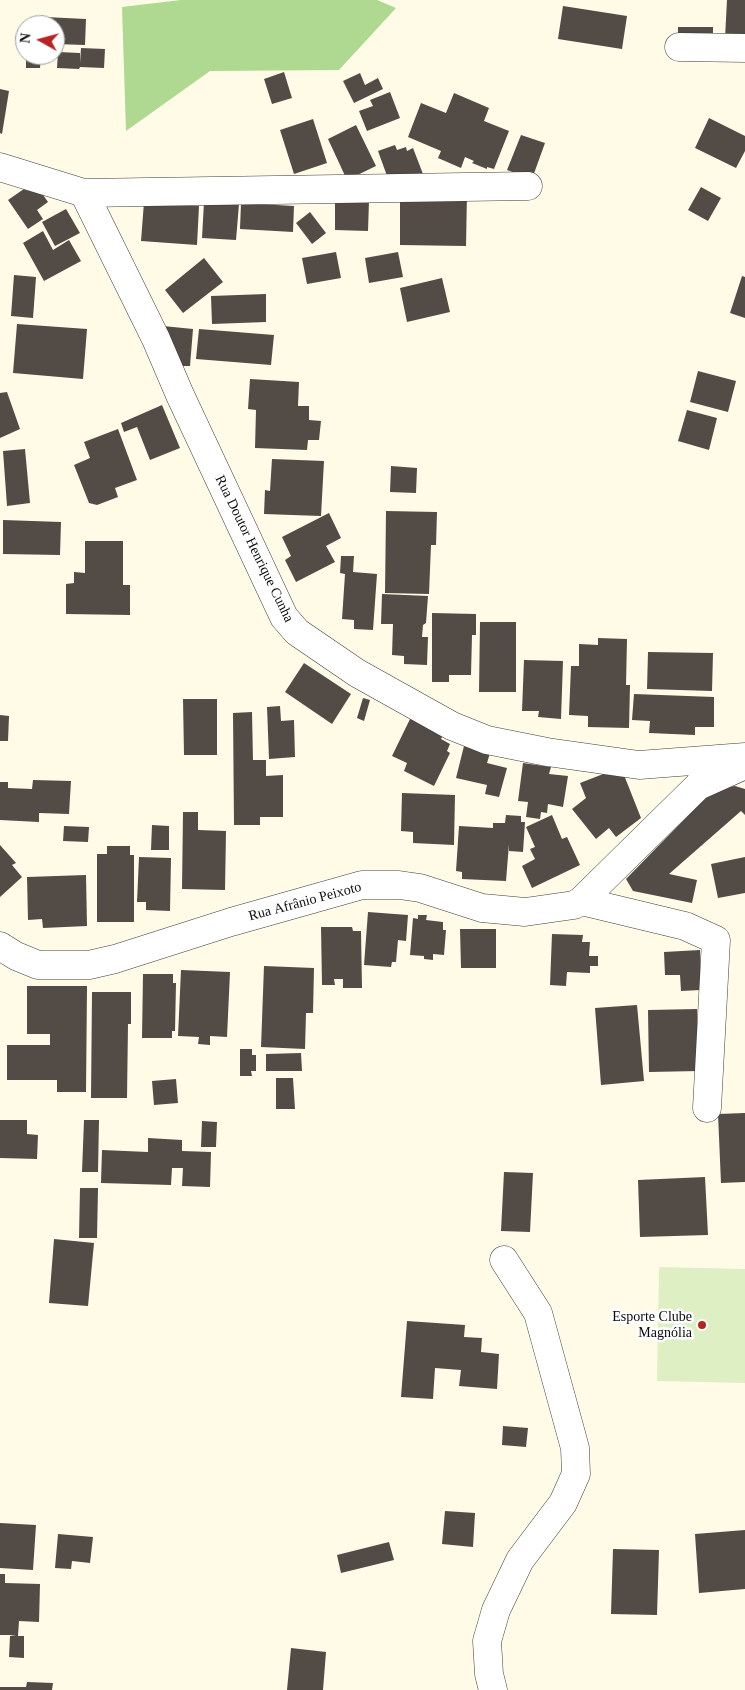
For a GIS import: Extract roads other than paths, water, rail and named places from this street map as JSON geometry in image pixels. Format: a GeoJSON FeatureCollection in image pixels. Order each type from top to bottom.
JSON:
{"type":"FeatureCollection","features":[{"type":"Feature","properties":{"kind":"street"},"geometry":{"type":"LineString","coordinates":[[678,47],[745,48]]}},
{"type":"Feature","properties":{"kind":"street"},"geometry":{"type":"LineString","coordinates":[[0,167],[84,194],[528,186]]}},
{"type":"Feature","properties":{"kind":"street","name":"Rua Doutor Henrique Cunha"},"geometry":{"type":"LineString","coordinates":[[84,194],[156,339],[180,395],[284,617],[297,632],[357,673],[452,726],[487,740],[547,752],[639,765],[745,757]]}},
{"type":"Feature","properties":{"kind":"street","name":"Rua Afrânio Peixoto"},"geometry":{"type":"LineString","coordinates":[[0,946],[16,956],[38,964],[89,965],[115,959],[231,922],[362,885],[399,885],[420,888],[482,908],[525,912],[574,905],[581,901],[698,786],[745,765]]}},
{"type":"Feature","properties":{"kind":"street"},"geometry":{"type":"LineString","coordinates":[[581,901],[685,926],[716,940],[707,1108]]}},
{"type":"Feature","properties":{"kind":"street"},"geometry":{"type":"LineString","coordinates":[[493,1690],[489,1674],[488,1641],[496,1610],[520,1560],[563,1503],[576,1474],[575,1448],[538,1313],[504,1260]]}},
{"type":"Feature","properties":{"kind":"place","name":"Esporte Clube Magnólia"},"geometry":{"type":"Point","coordinates":[702,1325]}}]}
